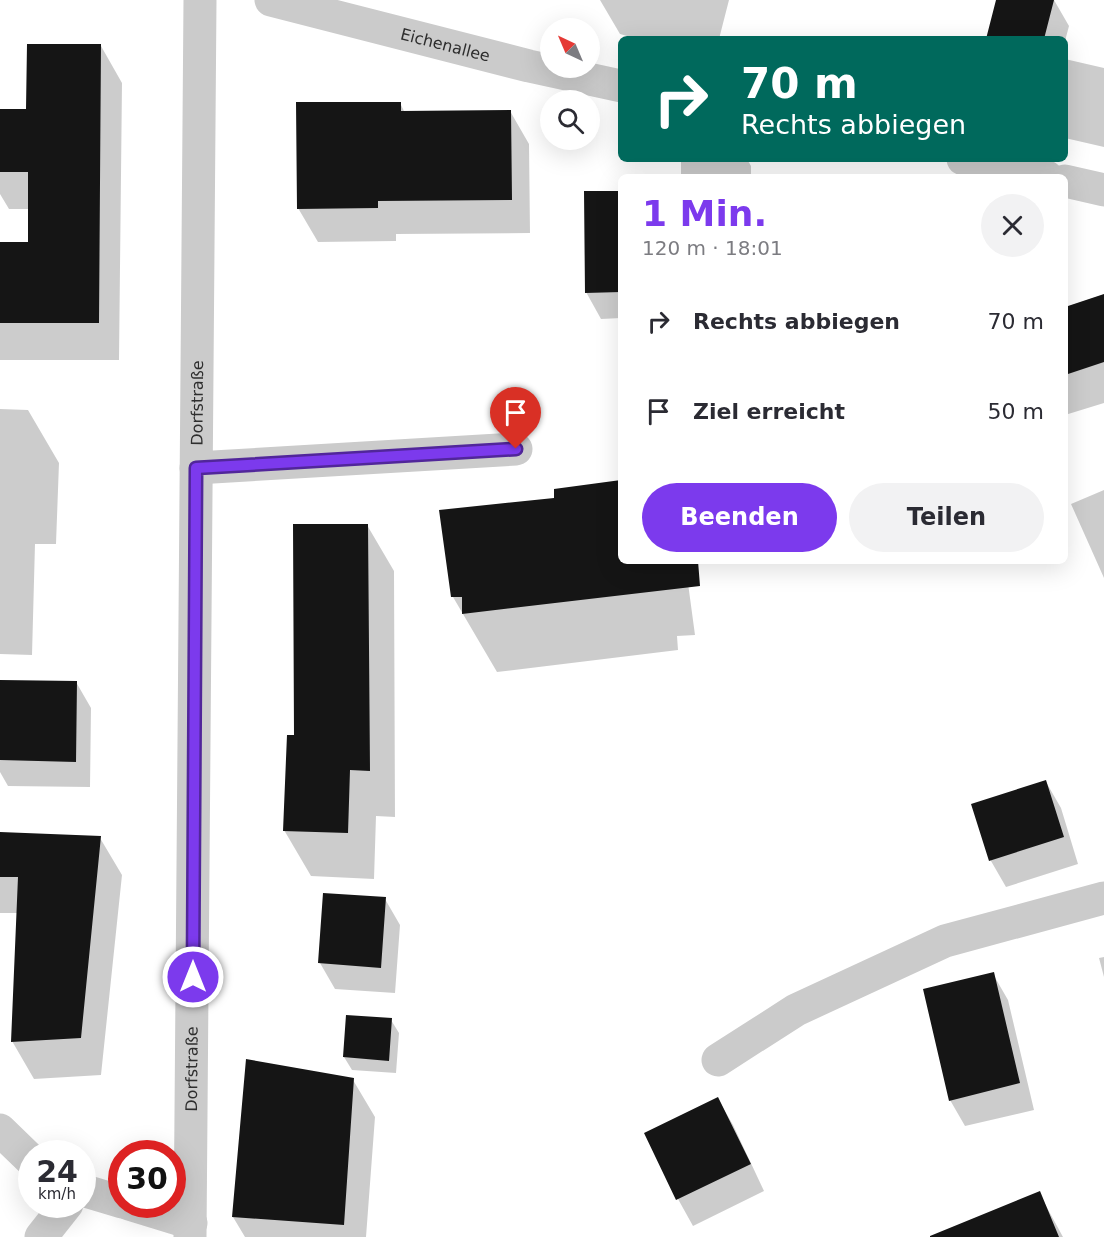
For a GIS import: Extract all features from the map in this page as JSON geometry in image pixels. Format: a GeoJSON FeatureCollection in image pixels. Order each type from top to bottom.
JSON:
{"type":"FeatureCollection","features":[{"type":"Feature","properties":{"kind":"street","name":"Dorfstraße"},"geometry":{"type":"LineString","coordinates":[[191,1230],[200,0]]}},
{"type":"Feature","properties":{"kind":"street","name":"Eichenallee"},"geometry":{"type":"LineString","coordinates":[[271,0],[529,66],[618,85]]}},
{"type":"Feature","properties":{"kind":"street"},"geometry":{"type":"LineString","coordinates":[[977,162],[1033,174]]}},
{"type":"Feature","properties":{"kind":"street"},"geometry":{"type":"LineString","coordinates":[[1068,182],[1104,189]]}},
{"type":"Feature","properties":{"kind":"street"},"geometry":{"type":"LineString","coordinates":[[196,468],[516,449]]}},
{"type":"Feature","properties":{"kind":"street"},"geometry":{"type":"LineString","coordinates":[[718,1060],[796,1010],[945,941],[1104,897]]}},
{"type":"Feature","properties":{"kind":"street"},"geometry":{"type":"LineString","coordinates":[[0,1130],[18,1147]]}},
{"type":"Feature","properties":{"kind":"street"},"geometry":{"type":"LineString","coordinates":[[41,1237],[56,1218]]}},
{"type":"Feature","properties":{"kind":"street"},"geometry":{"type":"LineString","coordinates":[[162,1218],[191,1230]]}},
{"type":"Feature","properties":{"kind":"building"},"geometry":{"type":"Polygon","coordinates":[[[996,0],[1054,0],[1045,36],[987,36],[996,0]]]}},
{"type":"Feature","properties":{"kind":"building"},"geometry":{"type":"Polygon","coordinates":[[[27,44],[101,44],[99,323],[0,323],[0,242],[28,242],[28,172],[0,172],[0,109],[26,109],[27,44]]]}},
{"type":"Feature","properties":{"kind":"building"},"geometry":{"type":"Polygon","coordinates":[[[296,102],[401,102],[401,111],[511,110],[512,200],[378,201],[378,208],[297,209],[296,102]]]}},
{"type":"Feature","properties":{"kind":"building"},"geometry":{"type":"Polygon","coordinates":[[[584,191],[618,191],[618,292],[585,293],[584,191]]]}},
{"type":"Feature","properties":{"kind":"building"},"geometry":{"type":"Polygon","coordinates":[[[1104,294],[1104,362],[1068,374],[1068,306],[1104,294]]]}},
{"type":"Feature","properties":{"kind":"building"},"geometry":{"type":"Polygon","coordinates":[[[618,480],[618,564],[698,564],[700,586],[462,614],[462,597],[451,597],[439,510],[554,498],[554,489],[618,480]]]}},
{"type":"Feature","properties":{"kind":"building"},"geometry":{"type":"Polygon","coordinates":[[[293,524],[368,524],[370,771],[350,770],[348,833],[283,831],[287,735],[294,735],[293,524]]]}},
{"type":"Feature","properties":{"kind":"building"},"geometry":{"type":"Polygon","coordinates":[[[0,680],[77,681],[76,762],[0,760],[0,680]]]}},
{"type":"Feature","properties":{"kind":"building"},"geometry":{"type":"Polygon","coordinates":[[[1046,780],[1064,837],[989,861],[971,804],[1046,780]]]}},
{"type":"Feature","properties":{"kind":"building"},"geometry":{"type":"Polygon","coordinates":[[[0,832],[101,836],[81,1038],[11,1042],[18,877],[0,877],[0,832]]]}},
{"type":"Feature","properties":{"kind":"building"},"geometry":{"type":"Polygon","coordinates":[[[323,893],[386,897],[381,968],[318,963],[323,893]]]}},
{"type":"Feature","properties":{"kind":"building"},"geometry":{"type":"Polygon","coordinates":[[[994,972],[1020,1083],[949,1101],[923,989],[994,972]]]}},
{"type":"Feature","properties":{"kind":"building"},"geometry":{"type":"Polygon","coordinates":[[[346,1015],[392,1018],[389,1061],[343,1057],[346,1015]]]}},
{"type":"Feature","properties":{"kind":"building"},"geometry":{"type":"Polygon","coordinates":[[[246,1059],[354,1078],[344,1225],[232,1217],[246,1059]]]}},
{"type":"Feature","properties":{"kind":"building"},"geometry":{"type":"Polygon","coordinates":[[[718,1097],[751,1164],[676,1200],[644,1133],[718,1097]]]}},
{"type":"Feature","properties":{"kind":"building"},"geometry":{"type":"Polygon","coordinates":[[[1040,1191],[1059,1237],[930,1237],[930,1236],[1040,1191]]]}},
{"type":"Feature","properties":{"kind":"route"},"geometry":{"type":"LineString","coordinates":[[193,977],[196,468],[516,449]]}}]}
